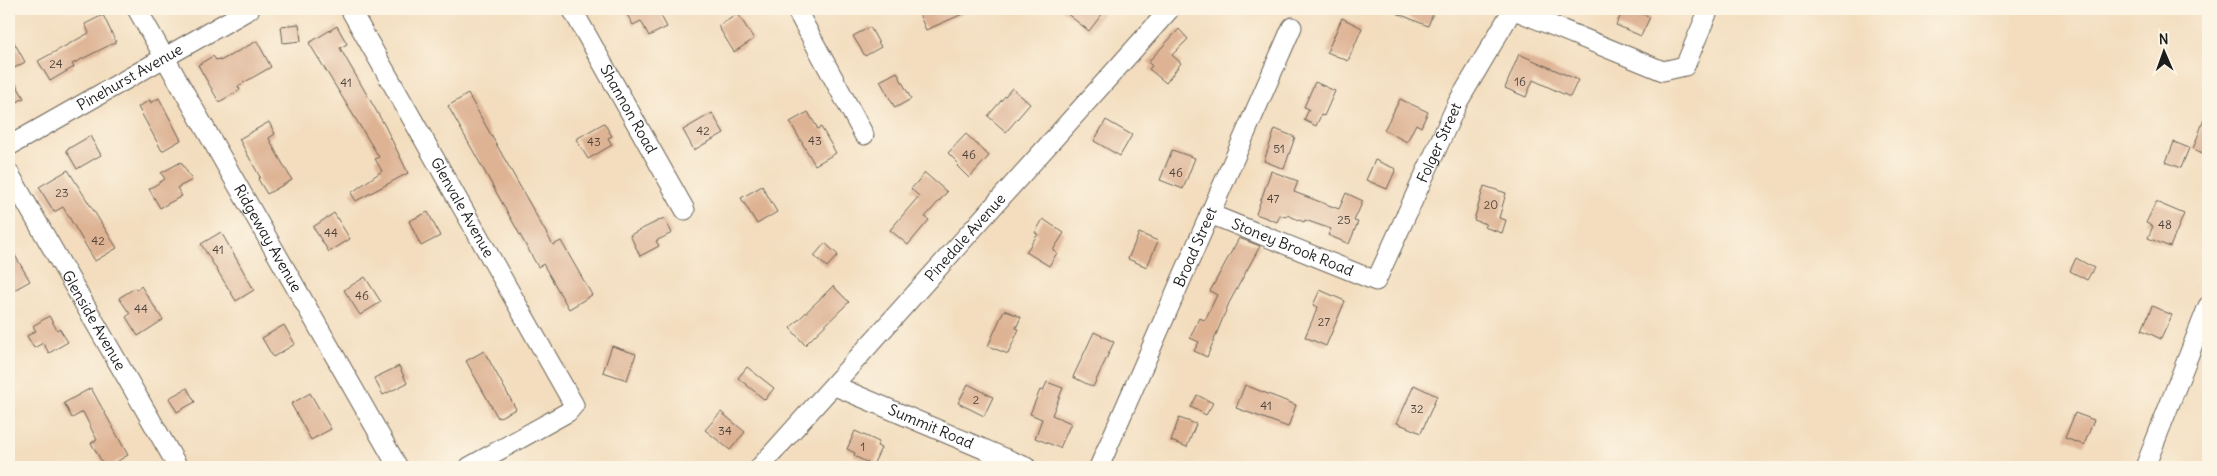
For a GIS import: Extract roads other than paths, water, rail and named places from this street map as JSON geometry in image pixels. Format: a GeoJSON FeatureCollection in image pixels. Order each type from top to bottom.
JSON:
{"type":"FeatureCollection","features":[{"type":"Feature","properties":{"kind":"street","name":"Ridgeway Avenue"},"geometry":{"type":"LineString","coordinates":[[137,9],[398,467]]}},
{"type":"Feature","properties":{"kind":"street","name":"Pinehurst Avenue"},"geometry":{"type":"LineString","coordinates":[[9,146],[250,9]]}},
{"type":"Feature","properties":{"kind":"street","name":"Glenvale Avenue"},"geometry":{"type":"LineString","coordinates":[[350,9],[574,405],[568,412],[469,467]]}},
{"type":"Feature","properties":{"kind":"street","name":"Shannon Road"},"geometry":{"type":"LineString","coordinates":[[572,9],[685,210]]}},
{"type":"Feature","properties":{"kind":"street"},"geometry":{"type":"LineString","coordinates":[[796,9],[864,135]]}},
{"type":"Feature","properties":{"kind":"street","name":"Pinedale Avenue"},"geometry":{"type":"LineString","coordinates":[[760,467],[835,386],[1170,9]]}},
{"type":"Feature","properties":{"kind":"street"},"geometry":{"type":"LineString","coordinates":[[1513,9],[1663,71],[1685,66],[1709,9]]}},
{"type":"Feature","properties":{"kind":"street","name":"Folger Street"},"geometry":{"type":"LineString","coordinates":[[1376,281],[1458,102],[1513,9]]}},
{"type":"Feature","properties":{"kind":"street","name":"Broad Street"},"geometry":{"type":"LineString","coordinates":[[1099,467],[1292,27]]}},
{"type":"Feature","properties":{"kind":"street","name":"Glenside Avenue"},"geometry":{"type":"LineString","coordinates":[[9,173],[178,467]]}},
{"type":"Feature","properties":{"kind":"street","name":"Stoney Brook Road"},"geometry":{"type":"LineString","coordinates":[[1210,214],[1376,281]]}},
{"type":"Feature","properties":{"kind":"street"},"geometry":{"type":"LineString","coordinates":[[2145,467],[2208,306]]}},
{"type":"Feature","properties":{"kind":"street","name":"Summit Road"},"geometry":{"type":"LineString","coordinates":[[835,386],[1026,467]]}}]}
